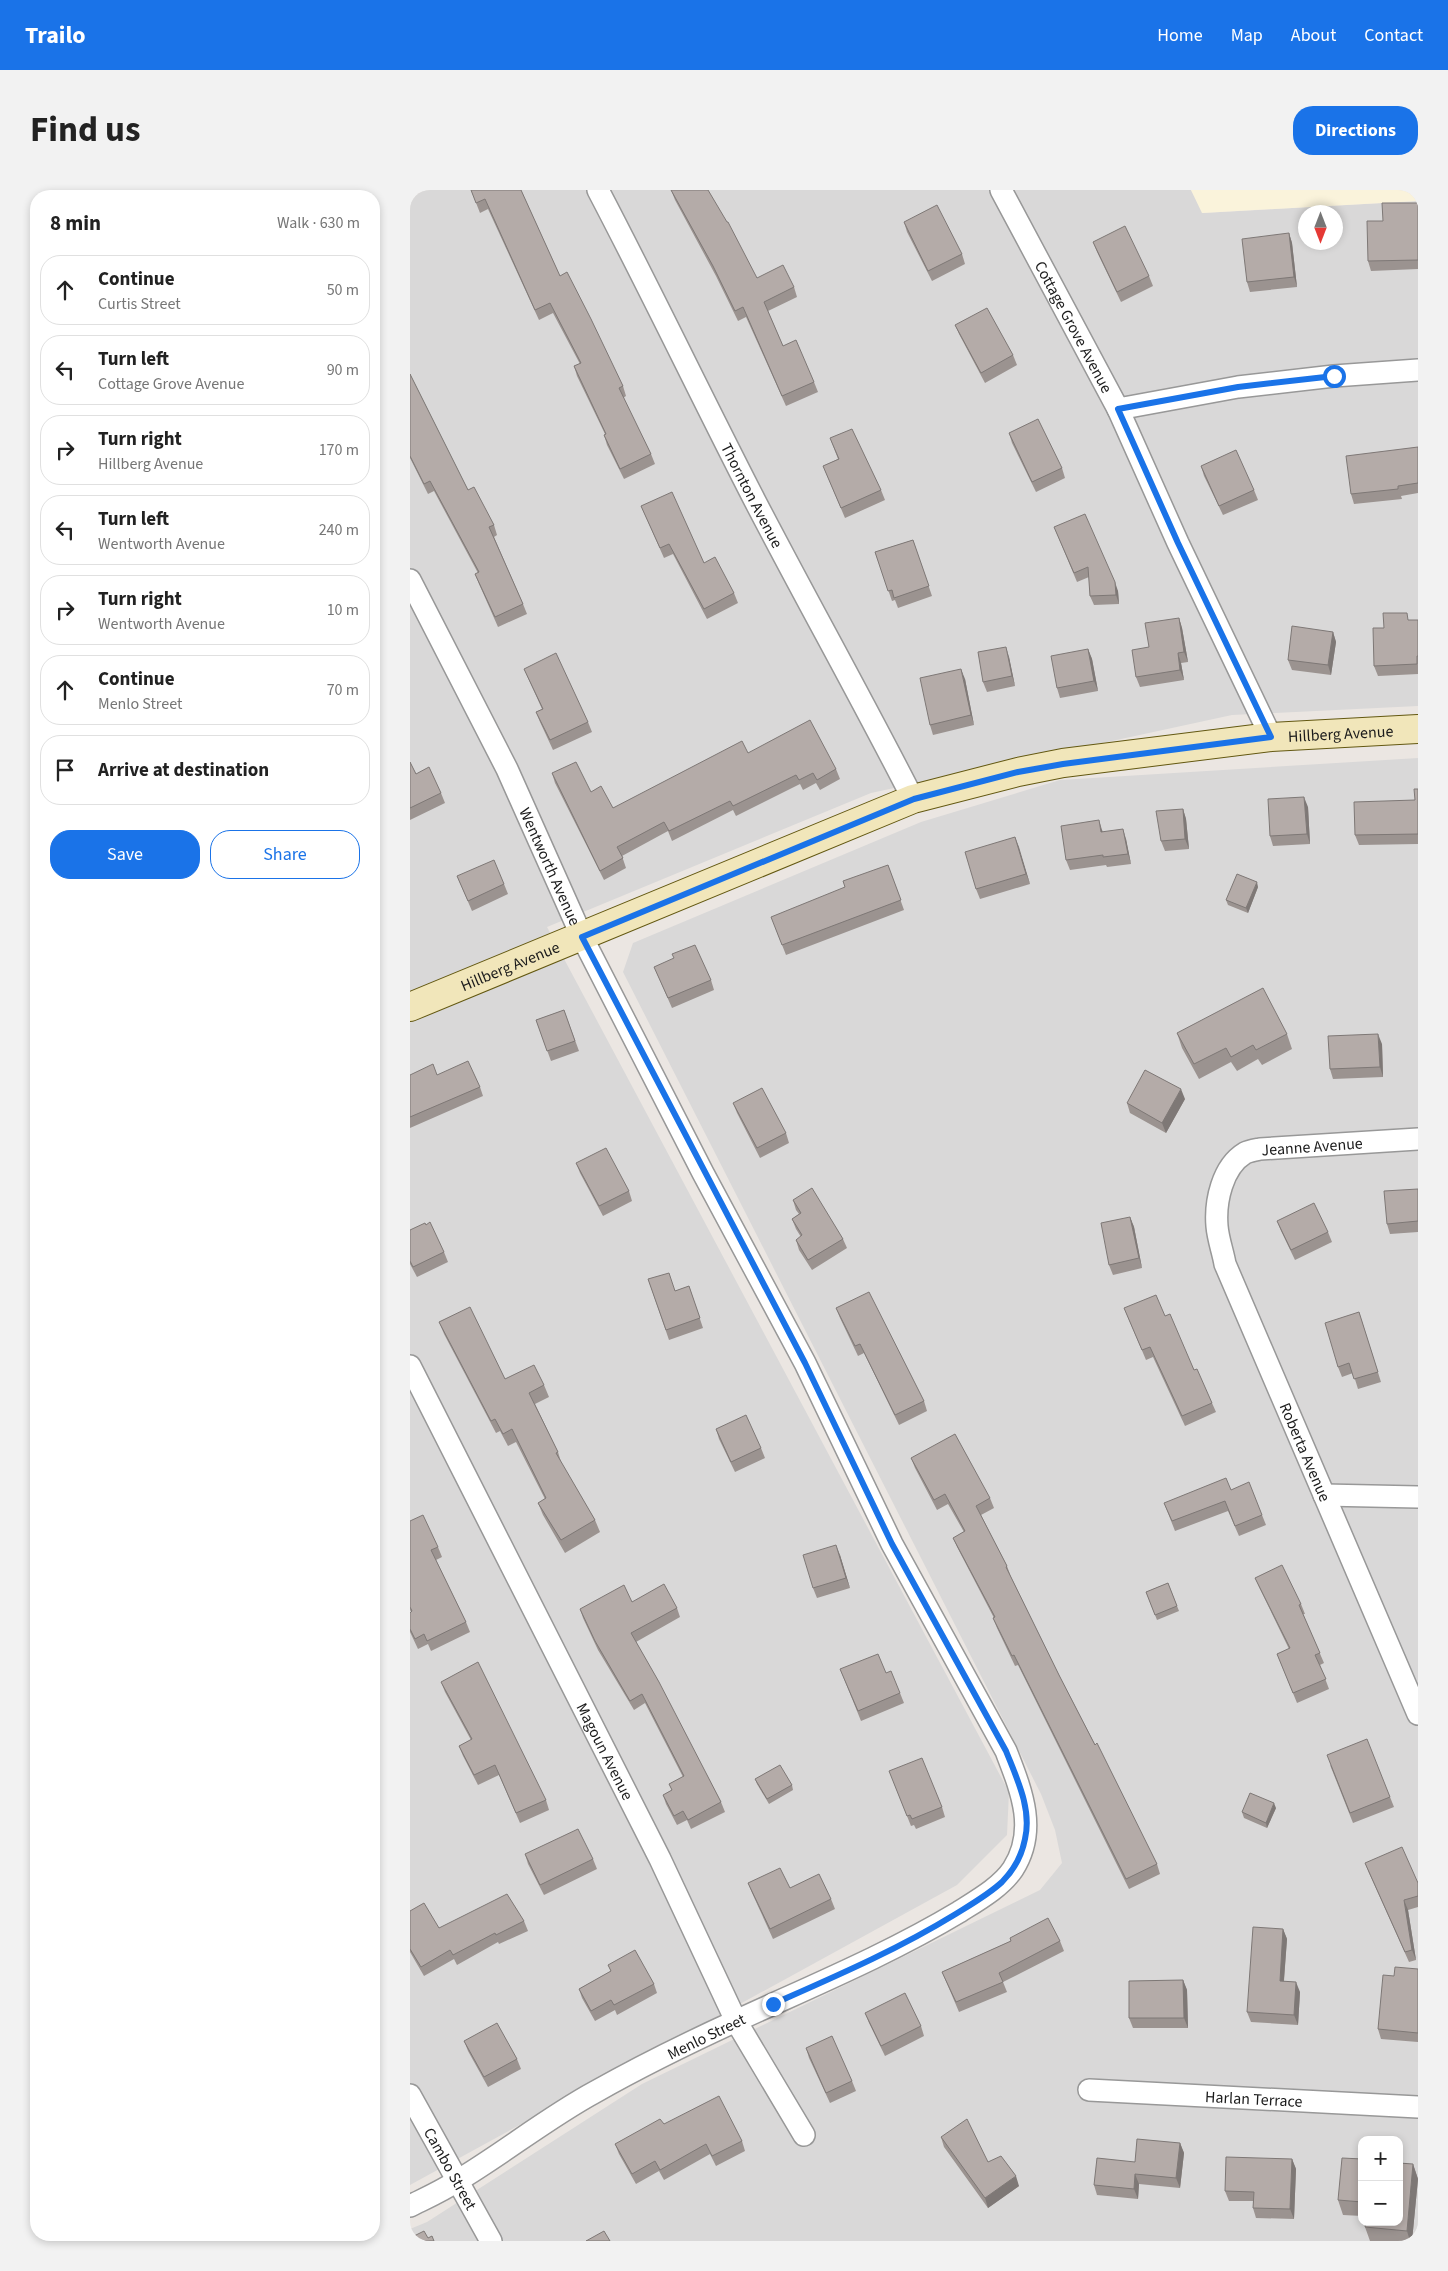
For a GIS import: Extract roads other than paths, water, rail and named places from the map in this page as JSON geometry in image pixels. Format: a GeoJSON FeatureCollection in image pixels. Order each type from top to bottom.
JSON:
{"type":"FeatureCollection","features":[{"type":"Feature","properties":{"kind":"street","name":"Thornton Avenue"},"geometry":{"type":"LineString","coordinates":[[598,190],[657,303],[755,502],[914,799]]}},
{"type":"Feature","properties":{"kind":"street","name":"Cottage Grove Avenue"},"geometry":{"type":"LineString","coordinates":[[1001,190],[1118,409],[1178,543],[1271,737]]}},
{"type":"Feature","properties":{"kind":"street"},"geometry":{"type":"LineString","coordinates":[[1118,409],[1238,387],[1334,376],[1418,370]]}},
{"type":"Feature","properties":{"kind":"street","name":"Wentworth Avenue"},"geometry":{"type":"LineString","coordinates":[[410,580],[507,769],[582,937],[805,1363],[892,1544],[1006,1751],[1020,1787],[1026,1811],[1027,1823],[1022,1850]]}},
{"type":"Feature","properties":{"kind":"street","name":"Hillberg Avenue"},"geometry":{"type":"LineString","coordinates":[[410,1007],[914,799],[1009,774],[1063,764],[1271,737],[1418,729]]}},
{"type":"Feature","properties":{"kind":"street","name":"Jeanne Avenue"},"geometry":{"type":"LineString","coordinates":[[1222,1185],[1227,1174],[1245,1153],[1260,1149],[1418,1139]]}},
{"type":"Feature","properties":{"kind":"street","name":"Roberta Avenue"},"geometry":{"type":"LineString","coordinates":[[1222,1185],[1218,1199],[1217,1228],[1225,1264],[1418,1714]]}},
{"type":"Feature","properties":{"kind":"street","name":"Magoun Avenue"},"geometry":{"type":"LineString","coordinates":[[410,1366],[660,1859],[736,2021],[804,2135]]}},
{"type":"Feature","properties":{"kind":"street"},"geometry":{"type":"LineString","coordinates":[[1324,1495],[1418,1497]]}},
{"type":"Feature","properties":{"kind":"street","name":"Menlo Street"},"geometry":{"type":"LineString","coordinates":[[410,2206],[458,2181],[594,2092],[736,2021],[930,1930],[1001,1883],[1013,1868],[1022,1850]]}},
{"type":"Feature","properties":{"kind":"street","name":"Harlan Terrace"},"geometry":{"type":"LineString","coordinates":[[1089,2090],[1418,2107]]}},
{"type":"Feature","properties":{"kind":"street","name":"Cambo Street"},"geometry":{"type":"LineString","coordinates":[[410,2095],[492,2241]]}}]}
